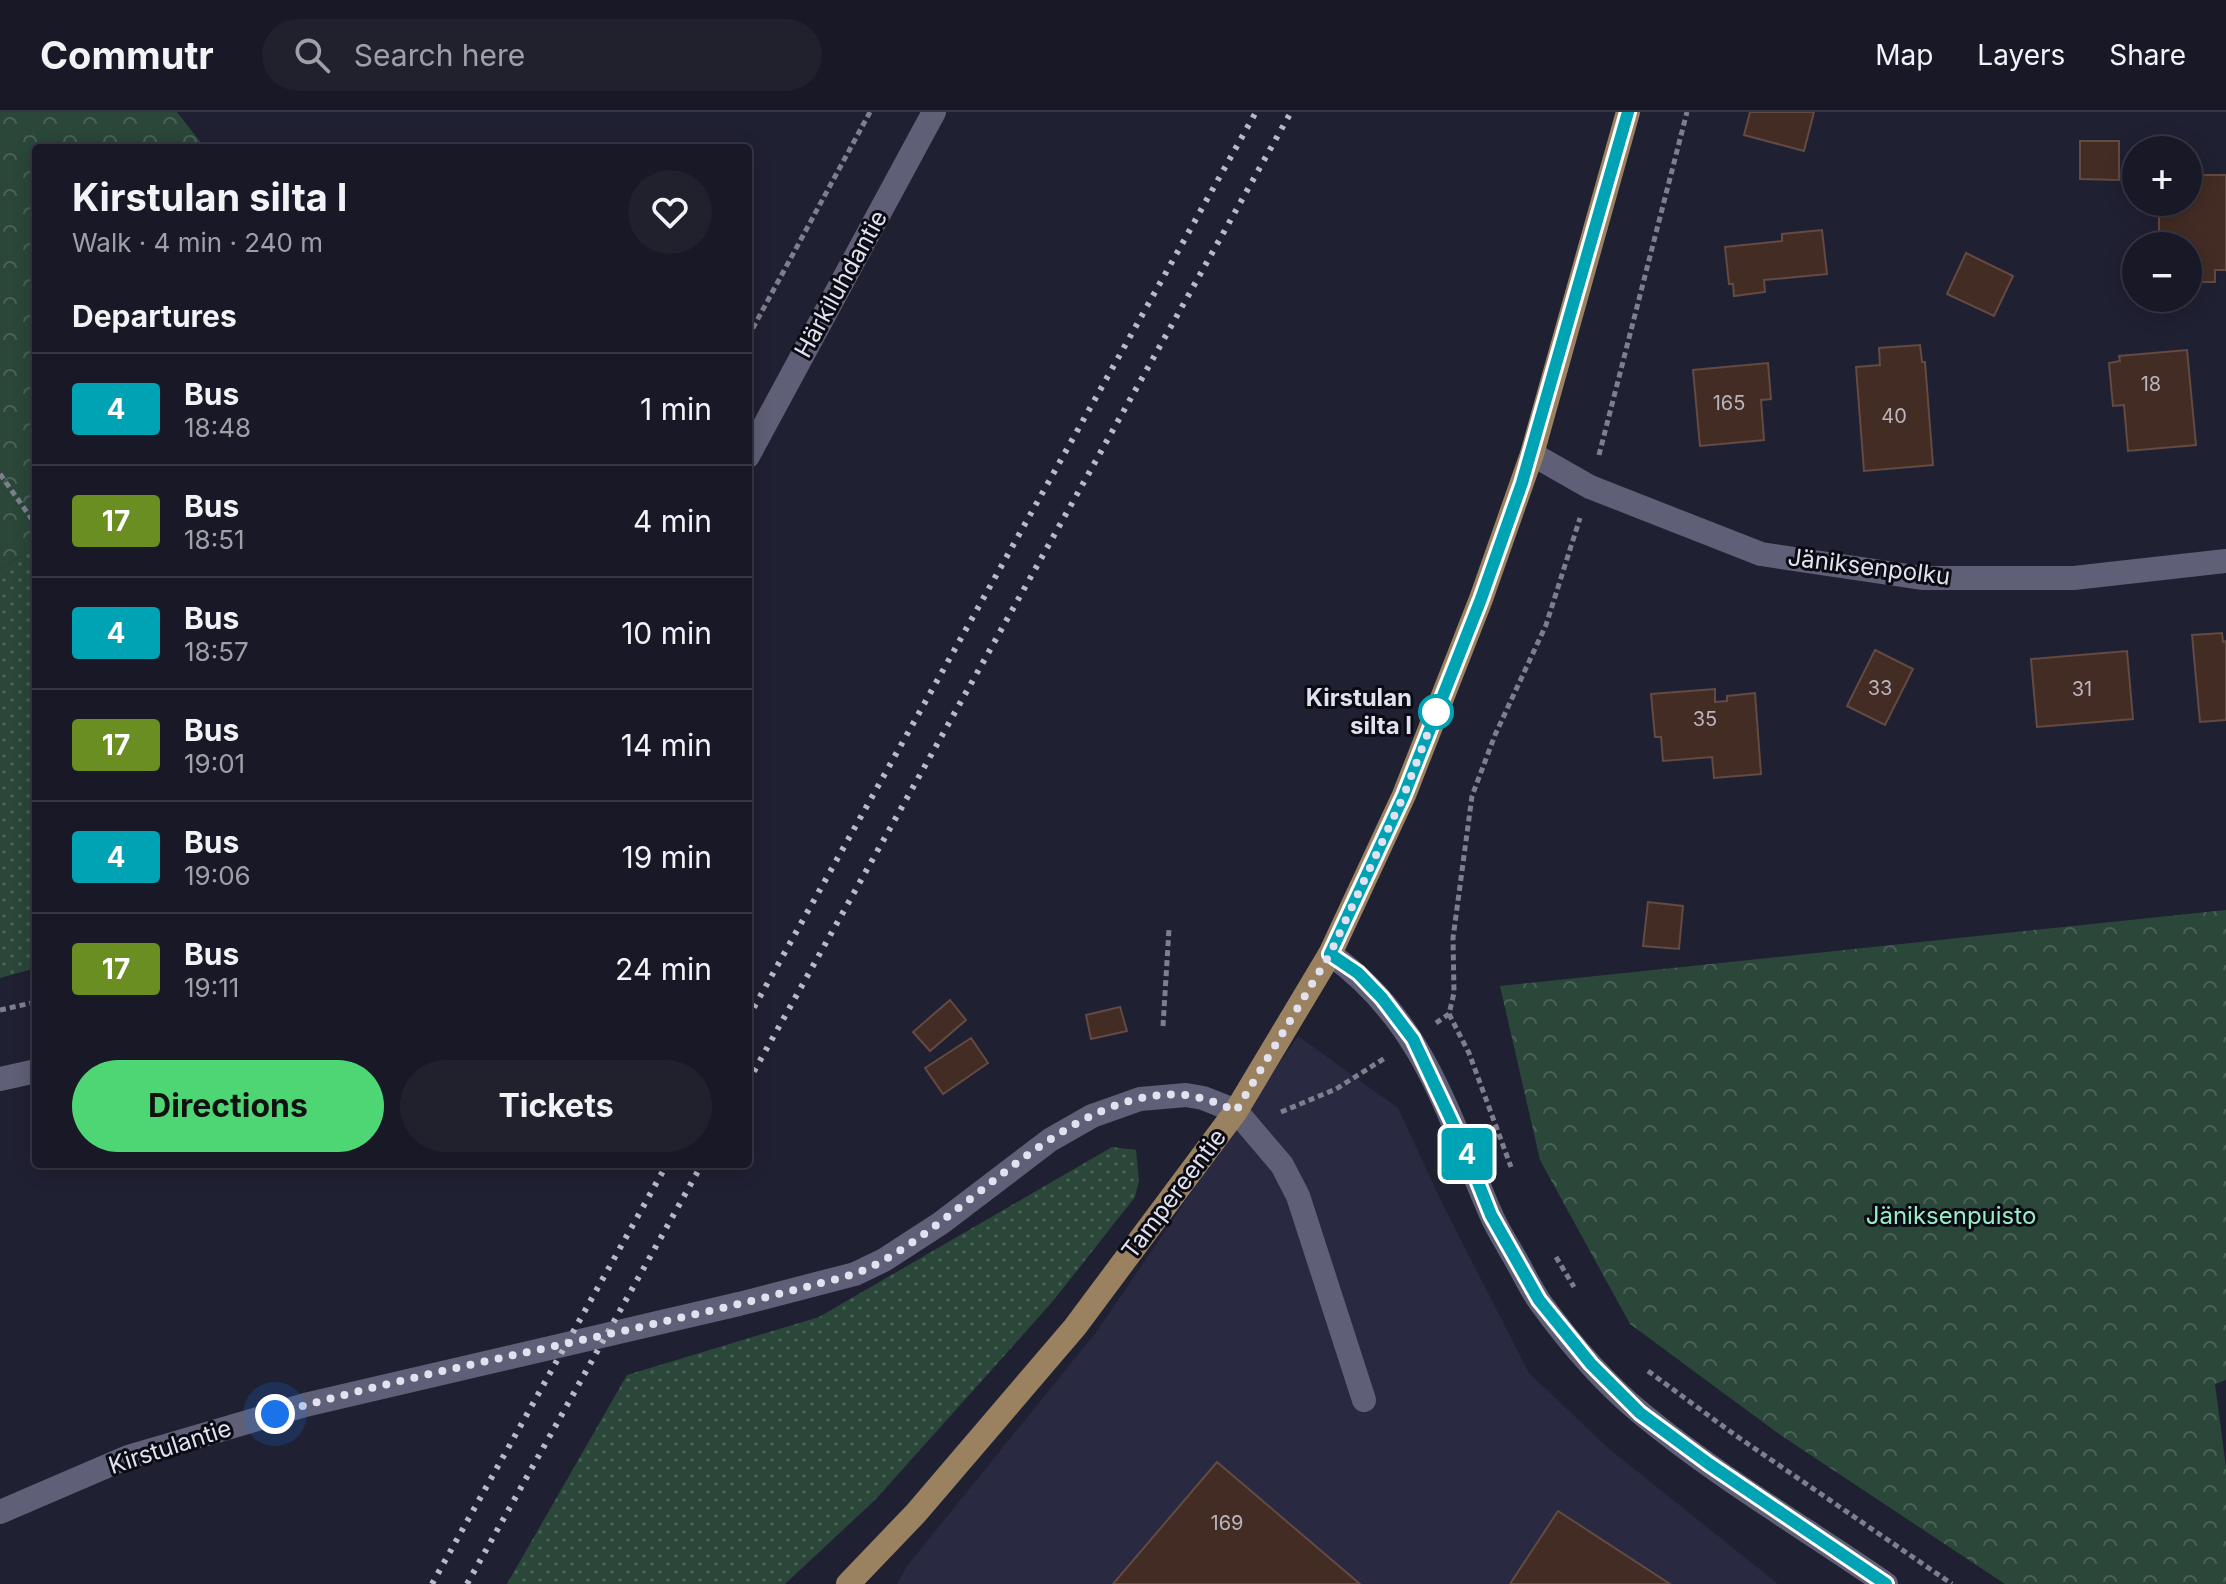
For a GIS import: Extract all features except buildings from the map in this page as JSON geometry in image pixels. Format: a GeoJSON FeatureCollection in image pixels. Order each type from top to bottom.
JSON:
{"type":"FeatureCollection","features":[{"type":"Feature","properties":{"kind":"main road","name":"Tampereentie"},"geometry":{"type":"LineString","coordinates":[[848,1584],[916,1513],[1075,1327],[1236,1111],[1330,954],[1404,795],[1481,599],[1532,454],[1628,112]]}},
{"type":"Feature","properties":{"kind":"street","name":"Härkiluhdantie"},"geometry":{"type":"LineString","coordinates":[[752,449],[934,112]]}},
{"type":"Feature","properties":{"kind":"street","name":"Jäniksenpolku"},"geometry":{"type":"LineString","coordinates":[[1532,454],[1590,487],[1761,554],[1922,578],[2074,578],[2226,561]]}},
{"type":"Feature","properties":{"kind":"street"},"geometry":{"type":"LineString","coordinates":[[1330,954],[1358,973],[1382,998],[1413,1039],[1464,1147],[1491,1215],[1539,1300],[1591,1364],[1640,1413],[1709,1464],[1886,1584]]}},
{"type":"Feature","properties":{"kind":"street"},"geometry":{"type":"LineString","coordinates":[[0,1079],[32,1072]]}},
{"type":"Feature","properties":{"kind":"street","name":"Kirstulantie"},"geometry":{"type":"LineString","coordinates":[[0,1512],[128,1457],[305,1405],[855,1274],[870,1268],[941,1223],[1050,1140],[1116,1106],[1155,1096],[1186,1095],[1236,1111]]}},
{"type":"Feature","properties":{"kind":"street"},"geometry":{"type":"LineString","coordinates":[[1236,1111],[1282,1165],[1298,1196],[1364,1400]]}},
{"type":"Feature","properties":{"kind":"path"},"geometry":{"type":"LineString","coordinates":[[752,330],[870,112]]}},
{"type":"Feature","properties":{"kind":"path"},"geometry":{"type":"LineString","coordinates":[[1512,1170],[1469,1053],[1449,1014],[1454,993],[1453,938],[1472,796],[1495,735],[1546,625],[1590,487],[1687,112]]}},
{"type":"Feature","properties":{"kind":"path"},"geometry":{"type":"LineString","coordinates":[[0,474],[32,519]]}},
{"type":"Feature","properties":{"kind":"path"},"geometry":{"type":"LineString","coordinates":[[1163,1026],[1169,929]]}},
{"type":"Feature","properties":{"kind":"path"},"geometry":{"type":"LineString","coordinates":[[0,1010],[32,1003]]}},
{"type":"Feature","properties":{"kind":"path"},"geometry":{"type":"LineString","coordinates":[[1236,1111],[1267,1115],[1286,1111],[1336,1089],[1449,1014]]}},
{"type":"Feature","properties":{"kind":"path"},"geometry":{"type":"LineString","coordinates":[[1550,1247],[1582,1298]]}},
{"type":"Feature","properties":{"kind":"path"},"geometry":{"type":"LineString","coordinates":[[1636,1362],[1735,1435],[1952,1584]]}},
{"type":"Feature","properties":{"kind":"shaded area"},"geometry":{"type":"Polygon","coordinates":[[[1298,1036],[1398,1108],[1444,1207],[1529,1373],[1608,1448],[1778,1584],[897,1584],[907,1566],[1097,1331],[1298,1036]]]}},
{"type":"Feature","properties":{"kind":"green space"},"geometry":{"type":"Polygon","coordinates":[[[0,112],[177,112],[202,144],[32,144],[32,550],[0,570],[0,112]]]}},
{"type":"Feature","properties":{"kind":"green space"},"geometry":{"type":"Polygon","coordinates":[[[32,550],[32,969],[0,978],[0,570],[32,550]]]}},
{"type":"Feature","properties":{"kind":"green space","name":"Jäniksenpuisto"},"geometry":{"type":"Polygon","coordinates":[[[2226,910],[2226,1380],[2215,1384],[2226,1467],[2226,1584],[2005,1584],[1779,1434],[1630,1324],[1540,1160],[1500,986],[2226,910]]]}},
{"type":"Feature","properties":{"kind":"green space"},"geometry":{"type":"Polygon","coordinates":[[[1112,1147],[1136,1150],[1139,1181],[1135,1197],[1053,1301],[876,1499],[785,1584],[507,1584],[627,1375],[819,1317],[1112,1147]]]}},
{"type":"Feature","properties":{"kind":"railway"},"geometry":{"type":"LineString","coordinates":[[752,1011],[1256,112]]}},
{"type":"Feature","properties":{"kind":"railway"},"geometry":{"type":"LineString","coordinates":[[752,1075],[1291,112]]}},
{"type":"Feature","properties":{"kind":"railway"},"geometry":{"type":"LineString","coordinates":[[432,1584],[665,1168]]}},
{"type":"Feature","properties":{"kind":"railway"},"geometry":{"type":"LineString","coordinates":[[467,1584],[700,1168]]}},
{"type":"Feature","properties":{"kind":"bus line","name":"4"},"geometry":{"type":"LineString","coordinates":[[1628,112],[1532,454],[1481,599],[1404,795],[1330,954],[1358,973],[1382,998],[1413,1039],[1464,1147],[1491,1215],[1539,1300],[1591,1364],[1640,1413],[1709,1464],[1886,1584]]}},
{"type":"Feature","properties":{"kind":"place","name":"Kirstulan silta I"},"geometry":{"type":"Point","coordinates":[1436,712]}},
{"type":"Feature","properties":{"kind":"route"},"geometry":{"type":"LineString","coordinates":[[275,1414],[855,1274],[884,1260],[941,1223],[1050,1140],[1092,1116],[1140,1099],[1171,1095],[1203,1098],[1236,1111],[1330,954],[1404,795],[1436,712]]}}]}
